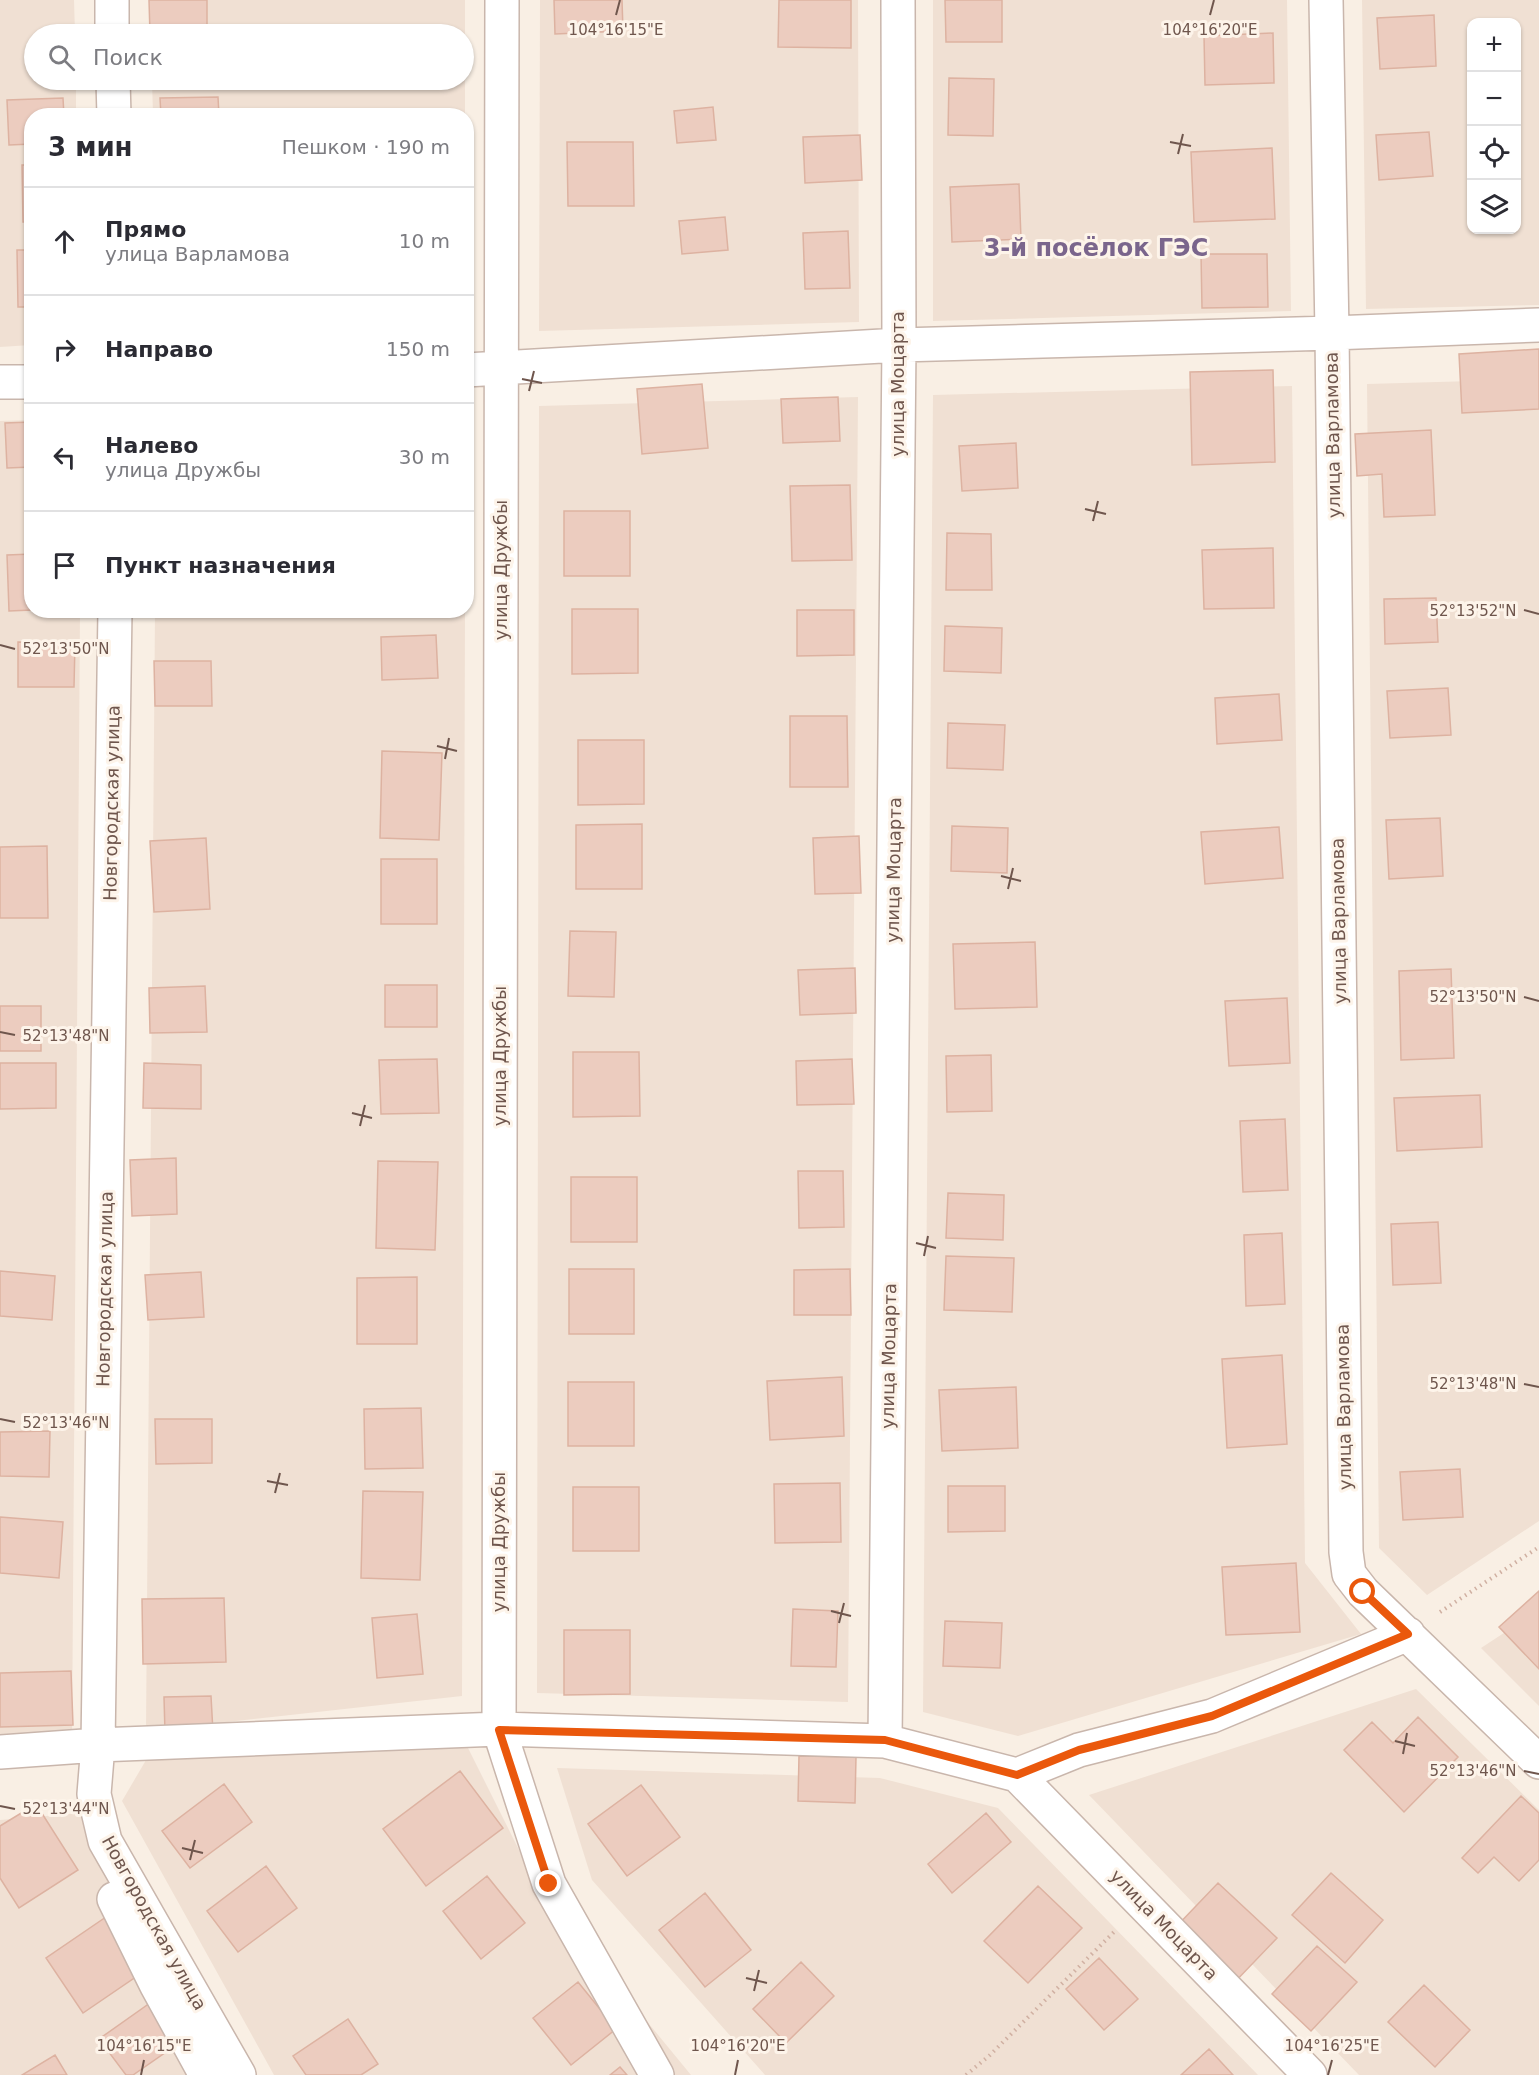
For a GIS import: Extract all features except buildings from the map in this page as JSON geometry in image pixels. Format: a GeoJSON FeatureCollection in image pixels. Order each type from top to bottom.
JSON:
{"type":"FeatureCollection","features":[{"type":"Feature","properties":{"kind":"street"},"geometry":{"type":"LineString","coordinates":[[112,0],[112,24]]}},
{"type":"Feature","properties":{"kind":"street","name":"улица Дружбы"},"geometry":{"type":"LineString","coordinates":[[502,0],[499,1730],[549,1884],[657,2075]]}},
{"type":"Feature","properties":{"kind":"street","name":"улица Моцарта"},"geometry":{"type":"LineString","coordinates":[[885,1740],[899,345],[898,0]]}},
{"type":"Feature","properties":{"kind":"street","name":"улица Варламова"},"geometry":{"type":"LineString","coordinates":[[1326,0],[1346,1552],[1349,1574],[1363,1592],[1539,1762]]}},
{"type":"Feature","properties":{"kind":"street"},"geometry":{"type":"LineString","coordinates":[[113,90],[114,108]]}},
{"type":"Feature","properties":{"kind":"street"},"geometry":{"type":"LineString","coordinates":[[474,370],[899,345],[1539,325]]}},
{"type":"Feature","properties":{"kind":"street"},"geometry":{"type":"LineString","coordinates":[[0,382],[24,381]]}},
{"type":"Feature","properties":{"kind":"street","name":"Новгородская улица"},"geometry":{"type":"LineString","coordinates":[[115,618],[98,1745],[94,1794],[105,1841],[239,2075]]}},
{"type":"Feature","properties":{"kind":"street"},"geometry":{"type":"LineString","coordinates":[[0,1752],[98,1745],[499,1730],[885,1740],[1017,1775],[1079,1750],[1212,1716],[1408,1634]]}},
{"type":"Feature","properties":{"kind":"street","name":"улица Моцарта"},"geometry":{"type":"LineString","coordinates":[[1017,1775],[1310,2075]]}},
{"type":"Feature","properties":{"kind":"street"},"geometry":{"type":"LineString","coordinates":[[105,1841],[112,1895],[156,1984],[206,2075]]}},
{"type":"Feature","properties":{"kind":"path"},"geometry":{"type":"LineString","coordinates":[[1408,1634],[1539,1546]]}},
{"type":"Feature","properties":{"kind":"path"},"geometry":{"type":"LineString","coordinates":[[966,2075],[990,2055],[1143,1903]]}},
{"type":"Feature","properties":{"kind":"shaded area"},"geometry":{"type":"Polygon","coordinates":[[[0,0],[74,0],[75,24],[24,24],[24,90],[76,90],[76,108],[24,108],[24,345],[0,347],[0,0]]]}},
{"type":"Feature","properties":{"kind":"shaded area"},"geometry":{"type":"Polygon","coordinates":[[[151,0],[465,0],[465,24],[152,24],[151,0]]]}},
{"type":"Feature","properties":{"kind":"shaded area"},"geometry":{"type":"Polygon","coordinates":[[[540,0],[858,0],[859,322],[539,331],[540,0]]]}},
{"type":"Feature","properties":{"kind":"shaded area"},"geometry":{"type":"Polygon","coordinates":[[[933,0],[1287,0],[1291,311],[933,321],[933,0]]]}},
{"type":"Feature","properties":{"kind":"shaded area"},"geometry":{"type":"Polygon","coordinates":[[[1362,0],[1539,0],[1539,305],[1366,309],[1362,0]]]}},
{"type":"Feature","properties":{"kind":"shaded area"},"geometry":{"type":"Polygon","coordinates":[[[152,90],[465,90],[465,108],[153,108],[152,90]]]}},
{"type":"Feature","properties":{"kind":"shaded area"},"geometry":{"type":"Polygon","coordinates":[[[1539,379],[1539,1521],[1427,1595],[1379,1548],[1367,384],[1539,379]]]}},
{"type":"Feature","properties":{"kind":"shaded area"},"geometry":{"type":"Polygon","coordinates":[[[1292,386],[1305,1563],[1361,1634],[1018,1736],[923,1712],[933,395],[1292,386]]]}},
{"type":"Feature","properties":{"kind":"shaded area"},"geometry":{"type":"Polygon","coordinates":[[[858,397],[848,1702],[537,1693],[539,406],[858,397]]]}},
{"type":"Feature","properties":{"kind":"shaded area"},"geometry":{"type":"Polygon","coordinates":[[[24,420],[24,618],[80,618],[72,1739],[0,1746],[0,421],[24,420]]]}},
{"type":"Feature","properties":{"kind":"shaded area"},"geometry":{"type":"Polygon","coordinates":[[[155,618],[465,618],[462,1696],[146,1731],[155,618]]]}},
{"type":"Feature","properties":{"kind":"shaded area"},"geometry":{"type":"Polygon","coordinates":[[[1539,1610],[1539,1706],[1481,1648],[1539,1610]]]}},
{"type":"Feature","properties":{"kind":"shaded area"},"geometry":{"type":"Polygon","coordinates":[[[1416,1689],[1539,1810],[1539,2075],[1359,2075],[1089,1795],[1416,1689]]]}},
{"type":"Feature","properties":{"kind":"shaded area"},"geometry":{"type":"Polygon","coordinates":[[[462,1736],[539,1890],[691,2075],[274,2075],[122,1801],[149,1755],[462,1736]]]}},
{"type":"Feature","properties":{"kind":"shaded area"},"geometry":{"type":"Polygon","coordinates":[[[557,1768],[880,1778],[998,1808],[1258,2075],[765,2075],[592,1880],[557,1768]]]}},
{"type":"Feature","properties":{"kind":"shaded area"},"geometry":{"type":"Polygon","coordinates":[[[81,1813],[215,2075],[0,2075],[0,1820],[81,1813]]]}},
{"type":"Feature","properties":{"kind":"district","name":"3-й посёлок ГЭС"},"geometry":{"type":"Point","coordinates":[1096,248]}},
{"type":"Feature","properties":{"kind":"route"},"geometry":{"type":"LineString","coordinates":[[549,1884],[499,1730],[885,1740],[1017,1775],[1079,1750],[1212,1716],[1408,1634],[1363,1592]]}}]}
